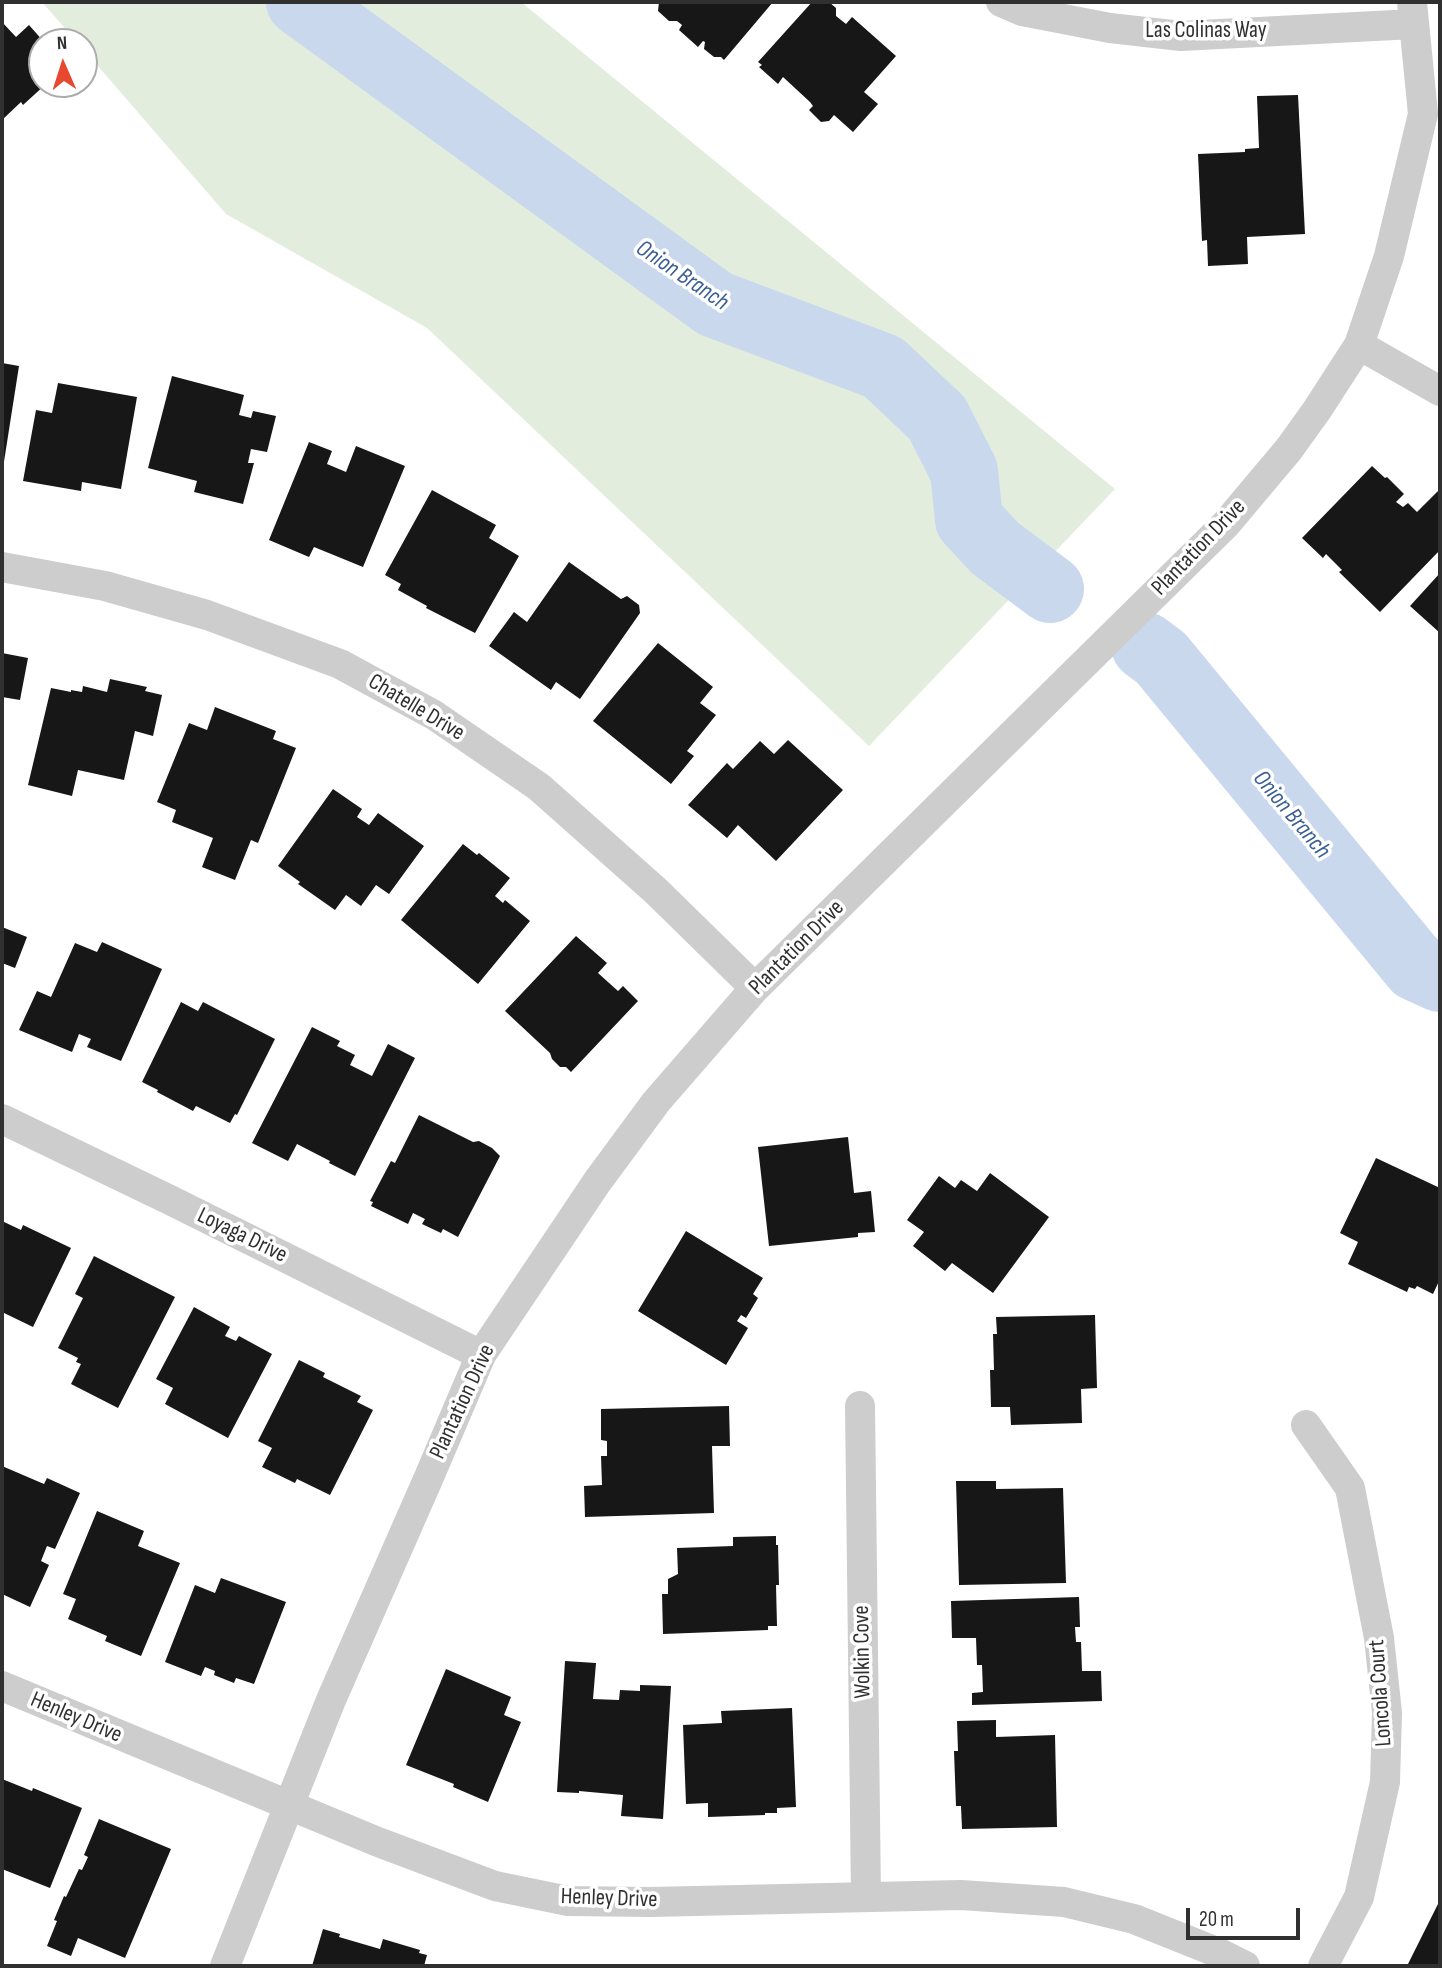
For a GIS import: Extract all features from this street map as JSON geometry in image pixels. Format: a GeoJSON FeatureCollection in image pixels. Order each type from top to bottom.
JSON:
{"type":"FeatureCollection","features":[{"type":"Feature","properties":{"kind":"street","name":"Las Colinas Way"},"geometry":{"type":"LineString","coordinates":[[1001,2],[1022,11],[1110,28],[1181,36],[1413,13]]}},
{"type":"Feature","properties":{"kind":"street","name":"Plantation Drive"},"geometry":{"type":"LineString","coordinates":[[225,1966],[331,1700],[481,1355],[590,1194],[656,1101],[755,988],[1226,524],[1289,449],[1359,345],[1389,256],[1423,114],[1413,13]]}},
{"type":"Feature","properties":{"kind":"street"},"geometry":{"type":"LineString","coordinates":[[1359,345],[1440,391]]}},
{"type":"Feature","properties":{"kind":"street","name":"Chatelle Drive"},"geometry":{"type":"LineString","coordinates":[[2,567],[105,586],[207,615],[340,664],[434,715],[539,788],[656,891],[755,988]]}},
{"type":"Feature","properties":{"kind":"street","name":"Loyaga Drive"},"geometry":{"type":"LineString","coordinates":[[2,1119],[481,1355]]}},
{"type":"Feature","properties":{"kind":"street","name":"Wolkin Cove"},"geometry":{"type":"LineString","coordinates":[[860,1406],[866,1897]]}},
{"type":"Feature","properties":{"kind":"street","name":"Loncola Court"},"geometry":{"type":"LineString","coordinates":[[1306,1425],[1350,1488],[1379,1638],[1387,1713],[1385,1782],[1359,1897],[1323,1966]]}},
{"type":"Feature","properties":{"kind":"street","name":"Henley Drive"},"geometry":{"type":"LineString","coordinates":[[2,1686],[378,1842],[495,1886],[568,1901],[650,1902],[961,1895],[1064,1902],[1134,1919],[1245,1966]]}},
{"type":"Feature","properties":{"kind":"green space"},"geometry":{"type":"Polygon","coordinates":[[[42,2],[521,2],[1115,489],[869,746],[427,328],[226,214],[98,66],[98,28],[65,28],[42,2]]]}},
{"type":"Feature","properties":{"kind":"building"},"geometry":{"type":"Polygon","coordinates":[[[659,2],[773,2],[724,60],[714,57],[704,49],[703,41],[698,47],[679,30],[682,25],[677,21],[669,21],[658,11],[659,2]]]}},
{"type":"Feature","properties":{"kind":"building"},"geometry":{"type":"Polygon","coordinates":[[[812,2],[829,2],[836,8],[836,16],[846,24],[852,17],[896,56],[864,92],[878,104],[853,132],[834,115],[829,121],[821,122],[809,110],[813,106],[810,102],[783,77],[778,84],[759,67],[762,65],[758,62],[812,2]]]}},
{"type":"Feature","properties":{"kind":"building"},"geometry":{"type":"Polygon","coordinates":[[[2,22],[16,37],[29,25],[32,28],[28,28],[28,98],[31,98],[23,105],[21,102],[2,120],[2,22]]]}},
{"type":"Feature","properties":{"kind":"building"},"geometry":{"type":"Polygon","coordinates":[[[1298,95],[1305,234],[1247,237],[1248,264],[1208,266],[1207,240],[1202,241],[1198,154],[1245,152],[1245,149],[1259,148],[1257,96],[1298,95]]]}},
{"type":"Feature","properties":{"kind":"building"},"geometry":{"type":"Polygon","coordinates":[[[2,363],[19,366],[3,468],[2,468],[2,363]]]}},
{"type":"Feature","properties":{"kind":"building"},"geometry":{"type":"Polygon","coordinates":[[[172,376],[244,395],[239,415],[251,418],[253,411],[276,416],[267,452],[251,449],[248,463],[254,463],[243,504],[194,492],[197,481],[148,468],[172,376]]]}},
{"type":"Feature","properties":{"kind":"building"},"geometry":{"type":"Polygon","coordinates":[[[58,383],[137,397],[121,489],[82,482],[81,491],[23,481],[36,410],[52,413],[58,383]]]}},
{"type":"Feature","properties":{"kind":"building"},"geometry":{"type":"Polygon","coordinates":[[[309,442],[332,451],[327,464],[346,472],[356,446],[405,466],[363,567],[314,547],[309,557],[269,540],[309,442]]]}},
{"type":"Feature","properties":{"kind":"building"},"geometry":{"type":"Polygon","coordinates":[[[1372,466],[1404,494],[1396,502],[1403,507],[1408,503],[1417,512],[1440,489],[1440,550],[1380,612],[1339,572],[1342,570],[1326,554],[1323,558],[1302,538],[1372,466]]]}},
{"type":"Feature","properties":{"kind":"building"},"geometry":{"type":"Polygon","coordinates":[[[432,490],[496,525],[489,538],[519,556],[475,633],[398,590],[401,584],[385,575],[432,490]]]}},
{"type":"Feature","properties":{"kind":"building"},"geometry":{"type":"Polygon","coordinates":[[[569,562],[621,599],[627,596],[639,605],[640,613],[580,699],[556,682],[551,690],[489,646],[514,612],[527,622],[569,562]]]}},
{"type":"Feature","properties":{"kind":"building"},"geometry":{"type":"Polygon","coordinates":[[[1440,573],[1440,633],[1410,606],[1440,573]]]}},
{"type":"Feature","properties":{"kind":"building"},"geometry":{"type":"Polygon","coordinates":[[[658,643],[713,687],[700,703],[716,715],[687,751],[694,756],[671,784],[593,721],[658,643]]]}},
{"type":"Feature","properties":{"kind":"building"},"geometry":{"type":"Polygon","coordinates":[[[2,653],[28,658],[20,700],[2,697],[2,653]]]}},
{"type":"Feature","properties":{"kind":"building"},"geometry":{"type":"Polygon","coordinates":[[[110,679],[147,687],[145,691],[162,695],[153,736],[135,731],[124,780],[78,770],[72,796],[28,785],[51,688],[82,692],[83,686],[107,692],[110,679]]]}},
{"type":"Feature","properties":{"kind":"building"},"geometry":{"type":"Polygon","coordinates":[[[215,707],[276,731],[273,739],[296,748],[258,843],[251,840],[235,880],[202,867],[213,838],[172,822],[176,810],[157,802],[189,723],[207,730],[215,707]]]}},
{"type":"Feature","properties":{"kind":"building"},"geometry":{"type":"Polygon","coordinates":[[[788,740],[843,790],[776,861],[738,825],[727,838],[688,805],[727,763],[733,769],[760,741],[774,754],[788,740]]]}},
{"type":"Feature","properties":{"kind":"building"},"geometry":{"type":"Polygon","coordinates":[[[333,789],[362,809],[357,817],[369,825],[378,813],[424,846],[389,894],[376,885],[361,906],[346,895],[335,910],[278,866],[333,789]]]}},
{"type":"Feature","properties":{"kind":"building"},"geometry":{"type":"Polygon","coordinates":[[[463,844],[510,878],[495,896],[503,903],[505,900],[530,921],[478,984],[401,920],[463,844]]]}},
{"type":"Feature","properties":{"kind":"building"},"geometry":{"type":"Polygon","coordinates":[[[2,927],[27,937],[15,968],[2,963],[2,927]]]}},
{"type":"Feature","properties":{"kind":"building"},"geometry":{"type":"Polygon","coordinates":[[[576,936],[607,963],[598,973],[618,991],[623,986],[638,1001],[571,1072],[566,1067],[560,1067],[550,1053],[505,1011],[576,936]]]}},
{"type":"Feature","properties":{"kind":"building"},"geometry":{"type":"Polygon","coordinates":[[[102,942],[162,969],[121,1061],[87,1047],[91,1039],[79,1034],[72,1052],[19,1030],[37,991],[51,997],[75,943],[97,952],[102,942]]]}},
{"type":"Feature","properties":{"kind":"building"},"geometry":{"type":"Polygon","coordinates":[[[181,1002],[198,1011],[203,1002],[275,1039],[237,1115],[235,1114],[230,1123],[196,1106],[193,1111],[142,1082],[181,1002]]]}},
{"type":"Feature","properties":{"kind":"building"},"geometry":{"type":"Polygon","coordinates":[[[312,1027],[340,1041],[337,1046],[355,1055],[350,1065],[372,1076],[388,1044],[415,1058],[355,1176],[297,1144],[288,1161],[252,1143],[312,1027]]]}},
{"type":"Feature","properties":{"kind":"building"},"geometry":{"type":"Polygon","coordinates":[[[419,1115],[473,1142],[479,1141],[500,1156],[458,1237],[443,1229],[441,1233],[422,1224],[425,1219],[413,1213],[408,1224],[371,1206],[373,1202],[370,1201],[391,1161],[395,1163],[419,1115]]]}},
{"type":"Feature","properties":{"kind":"building"},"geometry":{"type":"Polygon","coordinates":[[[848,1137],[854,1193],[871,1191],[875,1232],[858,1233],[858,1237],[769,1246],[758,1147],[848,1137]]]}},
{"type":"Feature","properties":{"kind":"building"},"geometry":{"type":"Polygon","coordinates":[[[1376,1158],[1440,1188],[1440,1279],[1433,1294],[1417,1286],[1415,1289],[1409,1287],[1407,1292],[1348,1264],[1358,1242],[1340,1233],[1376,1158]]]}},
{"type":"Feature","properties":{"kind":"building"},"geometry":{"type":"Polygon","coordinates":[[[990,1173],[1049,1217],[993,1293],[952,1263],[945,1271],[913,1246],[924,1232],[907,1220],[939,1176],[955,1188],[961,1180],[977,1191],[990,1173]]]}},
{"type":"Feature","properties":{"kind":"building"},"geometry":{"type":"Polygon","coordinates":[[[2,1221],[21,1230],[23,1225],[71,1248],[33,1327],[2,1312],[2,1221]]]}},
{"type":"Feature","properties":{"kind":"building"},"geometry":{"type":"Polygon","coordinates":[[[686,1231],[763,1278],[753,1294],[758,1298],[746,1318],[741,1315],[737,1321],[748,1328],[726,1365],[638,1311],[686,1231]]]}},
{"type":"Feature","properties":{"kind":"building"},"geometry":{"type":"Polygon","coordinates":[[[94,1256],[175,1297],[118,1408],[71,1384],[81,1364],[76,1362],[78,1358],[58,1348],[83,1298],[75,1294],[94,1256]]]}},
{"type":"Feature","properties":{"kind":"building"},"geometry":{"type":"Polygon","coordinates":[[[194,1307],[230,1327],[225,1336],[236,1341],[239,1336],[272,1354],[228,1438],[165,1404],[173,1388],[156,1379],[194,1307]]]}},
{"type":"Feature","properties":{"kind":"building"},"geometry":{"type":"Polygon","coordinates":[[[1095,1315],[1097,1388],[1081,1389],[1082,1423],[1011,1425],[1010,1407],[991,1407],[990,1370],[994,1370],[993,1334],[997,1334],[996,1317],[1095,1315]]]}},
{"type":"Feature","properties":{"kind":"building"},"geometry":{"type":"Polygon","coordinates":[[[299,1360],[325,1373],[323,1377],[361,1396],[357,1402],[373,1410],[330,1495],[297,1479],[295,1483],[262,1467],[272,1448],[258,1441],[299,1360]]]}},
{"type":"Feature","properties":{"kind":"building"},"geometry":{"type":"Polygon","coordinates":[[[729,1406],[730,1446],[712,1446],[714,1513],[585,1517],[584,1486],[602,1485],[601,1456],[607,1456],[607,1441],[601,1440],[601,1409],[729,1406]]]}},
{"type":"Feature","properties":{"kind":"building"},"geometry":{"type":"Polygon","coordinates":[[[2,1466],[44,1484],[47,1478],[80,1493],[55,1549],[47,1546],[41,1561],[49,1565],[30,1607],[2,1594],[2,1466]]]}},
{"type":"Feature","properties":{"kind":"building"},"geometry":{"type":"Polygon","coordinates":[[[956,1481],[996,1481],[996,1489],[1063,1488],[1066,1583],[959,1585],[956,1481]]]}},
{"type":"Feature","properties":{"kind":"building"},"geometry":{"type":"Polygon","coordinates":[[[97,1511],[144,1531],[138,1546],[180,1563],[141,1656],[105,1641],[107,1636],[68,1619],[76,1599],[63,1594],[97,1511]]]}},
{"type":"Feature","properties":{"kind":"building"},"geometry":{"type":"Polygon","coordinates":[[[776,1536],[779,1585],[776,1585],[777,1626],[768,1626],[768,1630],[663,1634],[662,1594],[668,1594],[668,1579],[678,1574],[677,1548],[733,1546],[733,1537],[776,1536]]]}},
{"type":"Feature","properties":{"kind":"building"},"geometry":{"type":"Polygon","coordinates":[[[221,1578],[286,1602],[254,1684],[236,1678],[234,1683],[214,1675],[215,1671],[205,1667],[201,1676],[165,1662],[195,1585],[215,1593],[221,1578]]]}},
{"type":"Feature","properties":{"kind":"building"},"geometry":{"type":"Polygon","coordinates":[[[1079,1597],[1080,1627],[1075,1627],[1076,1642],[1081,1642],[1082,1671],[1101,1671],[1102,1701],[972,1705],[972,1693],[983,1692],[982,1665],[977,1665],[976,1638],[952,1638],[951,1601],[1079,1597]]]}},
{"type":"Feature","properties":{"kind":"building"},"geometry":{"type":"Polygon","coordinates":[[[565,1661],[596,1663],[593,1699],[619,1700],[620,1690],[640,1691],[640,1685],[671,1686],[663,1819],[621,1816],[623,1795],[557,1792],[565,1661]]]}},
{"type":"Feature","properties":{"kind":"building"},"geometry":{"type":"Polygon","coordinates":[[[446,1669],[511,1697],[504,1715],[521,1722],[488,1802],[453,1787],[454,1784],[406,1765],[446,1669]]]}},
{"type":"Feature","properties":{"kind":"building"},"geometry":{"type":"Polygon","coordinates":[[[792,1708],[796,1807],[777,1808],[777,1813],[765,1815],[708,1817],[708,1803],[686,1804],[683,1725],[722,1723],[721,1711],[792,1708]]]}},
{"type":"Feature","properties":{"kind":"building"},"geometry":{"type":"Polygon","coordinates":[[[996,1720],[996,1737],[1055,1735],[1057,1827],[962,1829],[961,1806],[956,1806],[954,1751],[958,1751],[957,1721],[996,1720]]]}},
{"type":"Feature","properties":{"kind":"building"},"geometry":{"type":"Polygon","coordinates":[[[2,1779],[32,1791],[33,1788],[82,1808],[50,1888],[2,1869],[2,1779]]]}},
{"type":"Feature","properties":{"kind":"building"},"geometry":{"type":"Polygon","coordinates":[[[99,1819],[171,1849],[125,1958],[78,1938],[71,1956],[47,1946],[64,1896],[66,1897],[79,1869],[82,1870],[88,1857],[84,1855],[99,1819]]]}},
{"type":"Feature","properties":{"kind":"building"},"geometry":{"type":"Polygon","coordinates":[[[1440,1900],[1440,1966],[1412,1966],[1408,1964],[1440,1900]]]}},
{"type":"Feature","properties":{"kind":"building"},"geometry":{"type":"Polygon","coordinates":[[[323,1929],[340,1934],[339,1937],[380,1949],[383,1939],[420,1950],[419,1953],[427,1955],[424,1966],[312,1966],[323,1929]]]}},
{"type":"Feature","properties":{"kind":"waterway","name":"Onion Branch"},"geometry":{"type":"LineString","coordinates":[[300,2],[715,304],[883,367],[937,418],[964,471],[969,520],[995,548],[1050,589]]}},
{"type":"Feature","properties":{"kind":"waterway","name":"Onion Branch"},"geometry":{"type":"LineString","coordinates":[[1145,646],[1161,658],[1416,967],[1440,978]]}}]}
